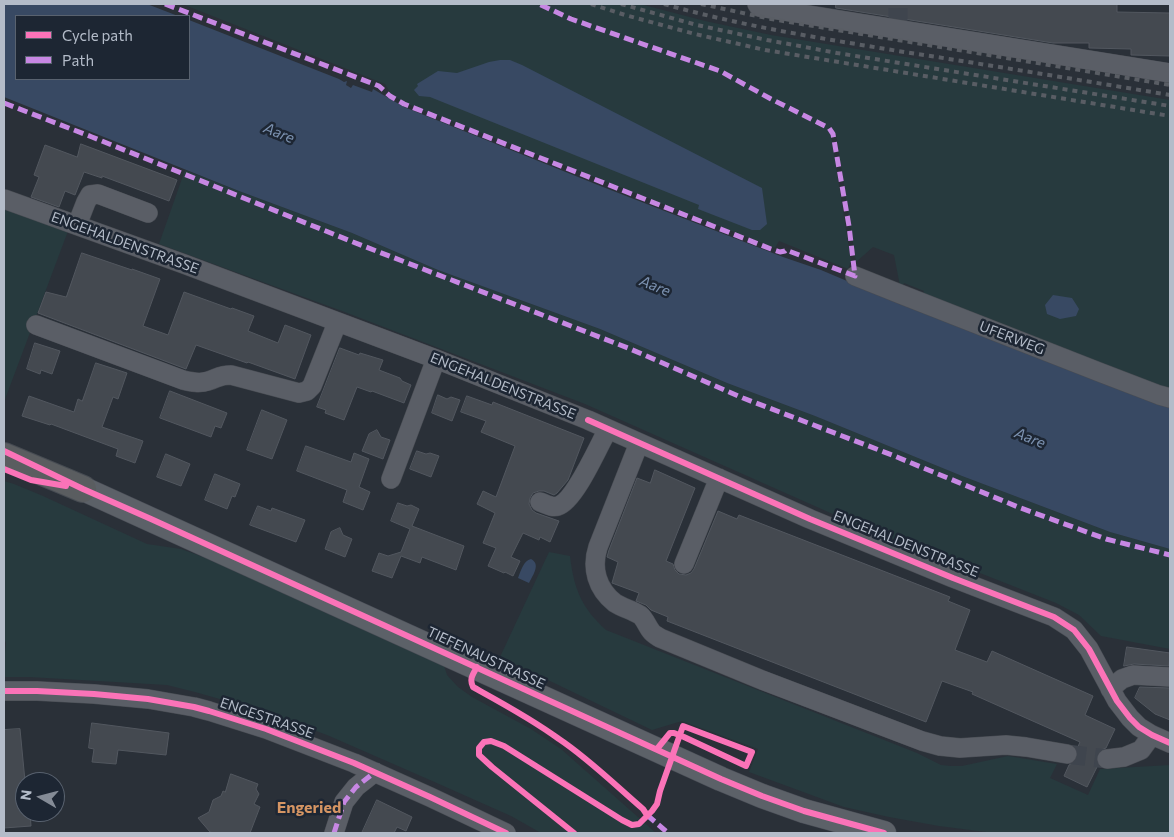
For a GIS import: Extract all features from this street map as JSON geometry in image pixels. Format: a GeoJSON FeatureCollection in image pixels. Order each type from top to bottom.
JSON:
{"type":"FeatureCollection","features":[{"type":"Feature","properties":{"kind":"highway"},"geometry":{"type":"LineString","coordinates":[[4,456],[83,489]]}},
{"type":"Feature","properties":{"kind":"main road","name":"TIEFENAUSTRASSE"},"geometry":{"type":"LineString","coordinates":[[4,451],[83,489],[762,796],[804,811],[884,833]]}},
{"type":"Feature","properties":{"kind":"main road","name":"TIEFENAUSTRASSE"},"geometry":{"type":"LineString","coordinates":[[4,469],[31,480],[83,489]]}},
{"type":"Feature","properties":{"kind":"street"},"geometry":{"type":"LineString","coordinates":[[757,4],[759,7],[1170,73]]}},
{"type":"Feature","properties":{"kind":"street"},"geometry":{"type":"LineString","coordinates":[[77,225],[90,195],[98,194],[148,214]]}},
{"type":"Feature","properties":{"kind":"street","name":"ENGEHALDENSTRASSE"},"geometry":{"type":"LineString","coordinates":[[4,199],[436,359],[639,442],[810,519],[1054,617],[1074,630],[1089,649],[1117,701],[1130,718],[1139,727],[1170,743]]}},
{"type":"Feature","properties":{"kind":"street","name":"UFERWEG"},"geometry":{"type":"LineString","coordinates":[[855,276],[1170,398]]}},
{"type":"Feature","properties":{"kind":"street"},"geometry":{"type":"LineString","coordinates":[[36,325],[183,380],[199,383],[207,382],[222,375],[231,376],[299,393],[307,391],[312,386],[337,323]]}},
{"type":"Feature","properties":{"kind":"street"},"geometry":{"type":"LineString","coordinates":[[391,479],[436,359]]}},
{"type":"Feature","properties":{"kind":"street"},"geometry":{"type":"LineString","coordinates":[[540,502],[555,507],[567,501],[608,429]]}},
{"type":"Feature","properties":{"kind":"street"},"geometry":{"type":"LineString","coordinates":[[639,442],[598,547],[595,557],[595,570],[598,582],[606,593],[615,602],[642,617],[652,633],[762,680],[922,741],[940,746],[960,748],[1006,745],[1067,754]]}},
{"type":"Feature","properties":{"kind":"street"},"geometry":{"type":"LineString","coordinates":[[684,564],[719,478]]}},
{"type":"Feature","properties":{"kind":"street"},"geometry":{"type":"LineString","coordinates":[[1110,689],[1122,679],[1133,675],[1170,678]]}},
{"type":"Feature","properties":{"kind":"street","name":"ENGESTRASSE"},"geometry":{"type":"LineString","coordinates":[[4,691],[94,694],[148,699],[194,707],[266,729],[375,772],[506,833]]}},
{"type":"Feature","properties":{"kind":"street"},"geometry":{"type":"LineString","coordinates":[[1107,759],[1124,757],[1141,750],[1152,735]]}},
{"type":"Feature","properties":{"kind":"street"},"geometry":{"type":"LineString","coordinates":[[336,828],[344,802],[356,787],[375,772]]}},
{"type":"Feature","properties":{"kind":"green space"},"geometry":{"type":"Polygon","coordinates":[[[182,4],[640,4],[705,21],[771,35],[1170,100],[1170,394],[921,298],[924,291],[904,283],[901,291],[894,255],[873,247],[856,262],[836,134],[831,135],[851,261],[848,269],[779,241],[775,248],[405,103],[391,94],[385,84],[182,4]]]}},
{"type":"Feature","properties":{"kind":"green space"},"geometry":{"type":"Polygon","coordinates":[[[185,170],[352,233],[438,270],[600,329],[727,383],[815,416],[962,476],[1110,532],[1170,549],[1170,649],[1101,636],[1079,615],[1056,603],[853,523],[585,404],[342,311],[159,244],[185,170]]]}},
{"type":"Feature","properties":{"kind":"green space"},"geometry":{"type":"Polygon","coordinates":[[[4,200],[68,231],[4,402],[4,200]]]}},
{"type":"Feature","properties":{"kind":"green space"},"geometry":{"type":"Polygon","coordinates":[[[4,481],[43,496],[147,544],[181,549],[206,558],[444,666],[447,675],[458,687],[472,697],[531,729],[561,749],[656,833],[541,833],[511,816],[327,735],[262,711],[167,685],[4,677],[6,643],[4,639],[4,481]]]}},
{"type":"Feature","properties":{"kind":"green space"},"geometry":{"type":"Polygon","coordinates":[[[549,552],[570,556],[580,597],[597,622],[606,630],[917,753],[941,765],[962,766],[1008,756],[1057,764],[1050,778],[1088,795],[1100,769],[1170,765],[1170,833],[994,833],[889,817],[844,807],[749,772],[758,749],[682,721],[652,730],[500,657],[549,552]]]}},
{"type":"Feature","properties":{"kind":"water","name":"Aare"},"geometry":{"type":"Polygon","coordinates":[[[4,4],[147,4],[175,15],[15,15],[15,80],[190,80],[190,20],[344,82],[347,81],[346,85],[351,88],[353,85],[372,92],[373,89],[404,107],[603,187],[1170,406],[1170,549],[1110,532],[962,476],[815,416],[727,383],[600,329],[438,270],[352,233],[239,191],[4,97],[4,4]]]}},
{"type":"Feature","properties":{"kind":"water"},"geometry":{"type":"Polygon","coordinates":[[[500,60],[510,60],[522,65],[762,188],[767,224],[760,230],[752,230],[698,209],[699,205],[430,97],[419,96],[414,90],[418,86],[417,84],[438,71],[457,73],[500,60]]]}},
{"type":"Feature","properties":{"kind":"water"},"geometry":{"type":"Polygon","coordinates":[[[1053,295],[1072,298],[1079,309],[1076,316],[1060,319],[1047,314],[1045,305],[1053,295]]]}},
{"type":"Feature","properties":{"kind":"water"},"geometry":{"type":"Polygon","coordinates":[[[531,559],[536,567],[529,583],[518,578],[524,564],[531,559]]]}},
{"type":"Feature","properties":{"kind":"building"},"geometry":{"type":"Polygon","coordinates":[[[836,4],[1117,4],[1117,12],[1170,13],[1170,56],[1131,55],[1131,49],[1089,48],[1089,43],[1053,43],[836,8],[836,4]]]}},
{"type":"Feature","properties":{"kind":"building"},"geometry":{"type":"Polygon","coordinates":[[[81,144],[177,180],[169,201],[102,176],[102,178],[84,172],[75,195],[65,191],[59,207],[31,197],[39,177],[34,175],[45,145],[77,157],[81,144]]]}},
{"type":"Feature","properties":{"kind":"building"},"geometry":{"type":"Polygon","coordinates":[[[82,253],[160,279],[143,326],[168,335],[184,292],[254,316],[248,331],[278,343],[285,325],[311,335],[295,379],[196,345],[186,369],[38,313],[46,292],[66,297],[82,253]]]}},
{"type":"Feature","properties":{"kind":"building"},"geometry":{"type":"Polygon","coordinates":[[[35,343],[60,351],[52,374],[41,370],[40,374],[27,369],[35,343]]]}},
{"type":"Feature","properties":{"kind":"building"},"geometry":{"type":"Polygon","coordinates":[[[340,348],[359,355],[360,353],[383,360],[379,370],[400,378],[411,385],[404,403],[357,387],[344,420],[325,413],[326,410],[317,407],[340,348]]]}},
{"type":"Feature","properties":{"kind":"building"},"geometry":{"type":"Polygon","coordinates":[[[96,363],[127,373],[118,399],[113,397],[102,427],[143,441],[135,463],[116,456],[118,449],[51,424],[22,416],[29,396],[74,412],[78,399],[82,401],[96,363]]]}},
{"type":"Feature","properties":{"kind":"building"},"geometry":{"type":"Polygon","coordinates":[[[170,391],[227,413],[221,428],[215,426],[211,437],[160,418],[170,391]]]}},
{"type":"Feature","properties":{"kind":"building"},"geometry":{"type":"Polygon","coordinates":[[[438,395],[447,399],[451,397],[460,400],[452,421],[432,413],[438,395]]]}},
{"type":"Feature","properties":{"kind":"building"},"geometry":{"type":"Polygon","coordinates":[[[467,396],[492,405],[493,402],[584,438],[568,480],[557,493],[554,495],[539,491],[533,493],[530,498],[529,504],[532,510],[559,521],[550,542],[540,537],[539,540],[523,533],[511,557],[520,561],[513,576],[488,566],[496,548],[483,543],[495,513],[477,504],[483,491],[496,497],[515,446],[481,432],[486,421],[461,412],[467,396]]]}},
{"type":"Feature","properties":{"kind":"building"},"geometry":{"type":"Polygon","coordinates":[[[262,410],[287,420],[272,459],[247,450],[262,410]]]}},
{"type":"Feature","properties":{"kind":"building"},"geometry":{"type":"Polygon","coordinates":[[[377,430],[381,437],[390,440],[383,459],[362,451],[369,434],[377,430]]]}},
{"type":"Feature","properties":{"kind":"building"},"geometry":{"type":"Polygon","coordinates":[[[306,446],[351,462],[354,453],[369,459],[359,487],[370,492],[363,510],[343,502],[347,490],[297,471],[306,446]]]}},
{"type":"Feature","properties":{"kind":"building"},"geometry":{"type":"Polygon","coordinates":[[[417,451],[439,456],[431,477],[410,469],[417,451]]]}},
{"type":"Feature","properties":{"kind":"building"},"geometry":{"type":"Polygon","coordinates":[[[166,454],[190,464],[181,486],[157,477],[166,454]]]}},
{"type":"Feature","properties":{"kind":"building"},"geometry":{"type":"Polygon","coordinates":[[[655,470],[695,488],[666,561],[673,564],[679,574],[686,575],[694,569],[718,511],[737,519],[739,515],[950,597],[948,601],[970,610],[955,650],[987,662],[992,651],[1093,696],[1085,715],[1115,729],[1106,748],[1097,754],[1096,760],[1098,765],[1087,787],[1064,776],[1069,765],[1076,761],[1080,742],[972,694],[973,692],[942,681],[926,722],[667,621],[668,617],[636,601],[639,593],[612,583],[618,562],[607,557],[637,478],[650,483],[655,470]]]}},
{"type":"Feature","properties":{"kind":"building"},"geometry":{"type":"Polygon","coordinates":[[[215,474],[240,484],[235,497],[232,496],[227,509],[205,500],[215,474]]]}},
{"type":"Feature","properties":{"kind":"building"},"geometry":{"type":"Polygon","coordinates":[[[398,503],[407,506],[411,505],[419,509],[412,526],[464,546],[456,570],[422,557],[420,563],[401,556],[392,578],[372,571],[379,553],[388,556],[401,552],[410,529],[391,521],[398,503]]]}},
{"type":"Feature","properties":{"kind":"building"},"geometry":{"type":"Polygon","coordinates":[[[258,506],[271,511],[272,508],[305,520],[296,542],[250,525],[258,506]]]}},
{"type":"Feature","properties":{"kind":"building"},"geometry":{"type":"Polygon","coordinates":[[[340,528],[343,535],[352,539],[345,557],[325,549],[331,532],[340,528]]]}},
{"type":"Feature","properties":{"kind":"building"},"geometry":{"type":"Polygon","coordinates":[[[1127,647],[1170,653],[1169,666],[1134,664],[1124,666],[1127,647]]]}},
{"type":"Feature","properties":{"kind":"building"},"geometry":{"type":"Polygon","coordinates":[[[1140,687],[1170,688],[1170,720],[1155,714],[1135,698],[1140,687]]]}},
{"type":"Feature","properties":{"kind":"building"},"geometry":{"type":"Polygon","coordinates":[[[92,723],[169,733],[166,755],[118,750],[116,764],[92,762],[94,749],[89,748],[92,723]]]}},
{"type":"Feature","properties":{"kind":"building"},"geometry":{"type":"Polygon","coordinates":[[[20,729],[24,772],[15,772],[15,822],[31,822],[31,826],[4,828],[4,730],[20,729]]]}},
{"type":"Feature","properties":{"kind":"building"},"geometry":{"type":"Polygon","coordinates":[[[231,774],[258,784],[256,789],[259,794],[254,804],[260,807],[250,833],[210,832],[198,818],[209,812],[213,800],[221,796],[223,791],[225,792],[231,774]]]}},
{"type":"Feature","properties":{"kind":"building"},"geometry":{"type":"Polygon","coordinates":[[[377,800],[412,817],[406,831],[397,827],[394,833],[362,833],[377,800]]]}},
{"type":"Feature","properties":{"kind":"tunnel"},"geometry":{"type":"LineString","coordinates":[[898,4],[898,27]]}},
{"type":"Feature","properties":{"kind":"tunnel"},"geometry":{"type":"LineString","coordinates":[[1067,754],[1107,759]]}},
{"type":"Feature","properties":{"kind":"railway"},"geometry":{"type":"LineString","coordinates":[[591,4],[695,34],[765,50],[1170,116]]}},
{"type":"Feature","properties":{"kind":"railway"},"geometry":{"type":"LineString","coordinates":[[621,4],[697,25],[767,40],[837,53],[1170,106]]}},
{"type":"Feature","properties":{"kind":"railway"},"geometry":{"type":"LineString","coordinates":[[664,4],[722,19],[810,36],[1170,95]]}},
{"type":"Feature","properties":{"kind":"railway"},"geometry":{"type":"LineString","coordinates":[[701,4],[771,19],[1170,85]]}},
{"type":"Feature","properties":{"kind":"marked path"},"geometry":{"type":"LineString","coordinates":[[165,4],[379,86],[390,96],[404,104],[771,249],[780,252],[786,250],[855,276],[849,226],[833,134],[829,128],[720,71],[571,19],[539,4]]}},
{"type":"Feature","properties":{"kind":"marked path"},"geometry":{"type":"LineString","coordinates":[[4,103],[353,242],[628,348],[743,398],[892,455],[1018,507],[1106,539],[1170,555]]}},
{"type":"Feature","properties":{"kind":"marked path"},"geometry":{"type":"LineString","coordinates":[[334,833],[344,802],[356,787],[375,772]]}},
{"type":"Feature","properties":{"kind":"marked path"},"geometry":{"type":"LineString","coordinates":[[647,815],[668,833]]}},
{"type":"Feature","properties":{"kind":"cycle path"},"geometry":{"type":"LineString","coordinates":[[588,420],[810,519],[1054,617],[1074,630],[1089,649],[1117,701],[1130,718],[1139,727],[1170,743]]}},
{"type":"Feature","properties":{"kind":"cycle path"},"geometry":{"type":"LineString","coordinates":[[4,451],[83,489],[721,779],[804,811],[884,833]]}},
{"type":"Feature","properties":{"kind":"cycle path"},"geometry":{"type":"LineString","coordinates":[[4,469],[31,480],[66,486]]}},
{"type":"Feature","properties":{"kind":"cycle path"},"geometry":{"type":"LineString","coordinates":[[477,667],[471,679],[473,687],[528,718],[570,747],[643,809],[647,815]]}},
{"type":"Feature","properties":{"kind":"cycle path"},"geometry":{"type":"LineString","coordinates":[[4,691],[94,694],[148,699],[209,711],[266,729],[354,763],[506,833]]}},
{"type":"Feature","properties":{"kind":"cycle path"},"geometry":{"type":"LineString","coordinates":[[574,833],[479,755],[479,748],[484,742],[491,741],[504,746],[632,825],[639,824],[657,804],[660,791],[683,726],[752,752],[746,766],[684,737],[674,733],[670,733],[657,749]]}},
{"type":"Feature","properties":{"kind":"district","name":"Engeried"},"geometry":{"type":"Point","coordinates":[309,808]}}]}
